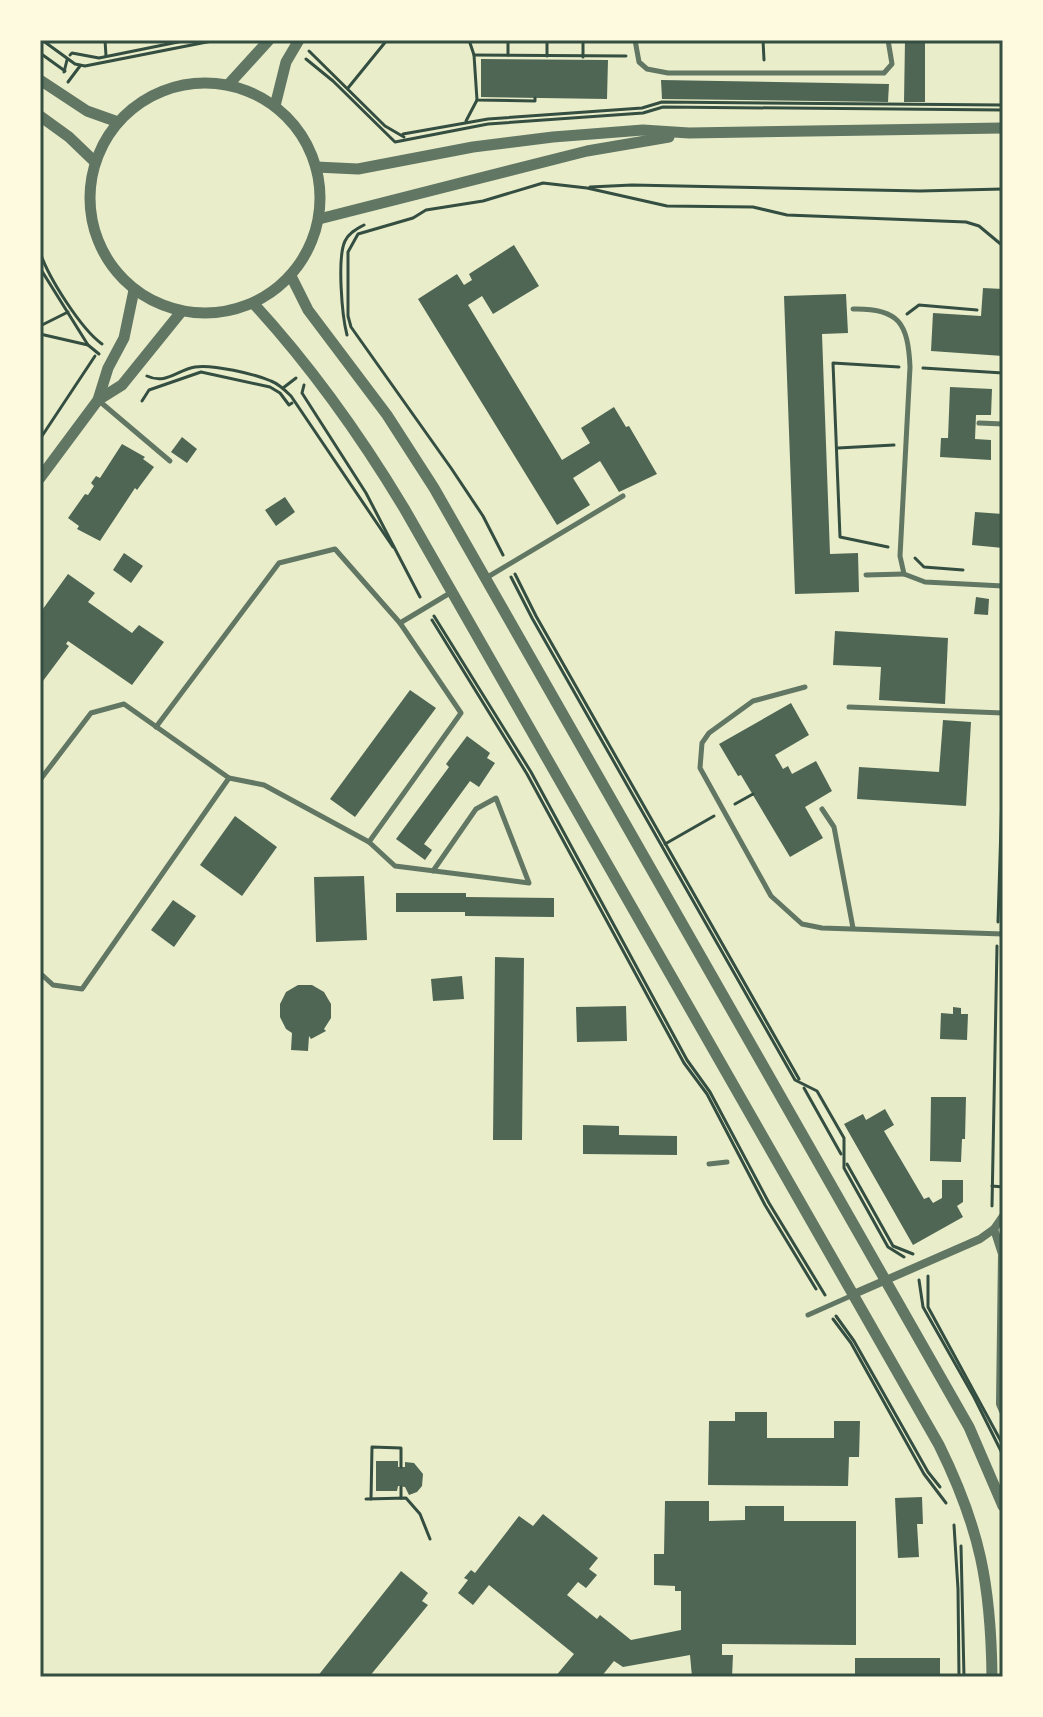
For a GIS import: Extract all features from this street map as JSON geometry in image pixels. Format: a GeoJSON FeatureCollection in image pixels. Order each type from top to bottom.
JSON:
{"type":"FeatureCollection","features":[{"type":"Feature","properties":{"kind":"street"},"geometry":{"type":"LineString","coordinates":[[228,85],[269,40]]}},
{"type":"Feature","properties":{"kind":"street"},"geometry":{"type":"LineString","coordinates":[[275,106],[286,62],[301,43]]}},
{"type":"Feature","properties":{"kind":"street"},"geometry":{"type":"LineString","coordinates":[[40,80],[87,111],[118,122]]}},
{"type":"Feature","properties":{"kind":"street"},"geometry":{"type":"LineString","coordinates":[[204,82],[253,93],[275,106],[301,133],[316,167],[321,192],[319,219],[304,259],[291,276],[274,291],[230,312],[181,312],[156,304],[134,290],[114,270],[99,245],[91,218],[89,190],[95,162],[104,141],[118,122],[136,105],[157,93],[180,85],[204,82]]}},
{"type":"Feature","properties":{"kind":"street"},"geometry":{"type":"LineString","coordinates":[[40,116],[69,137],[95,162]]}},
{"type":"Feature","properties":{"kind":"street"},"geometry":{"type":"LineString","coordinates":[[316,167],[358,169],[473,147],[643,130],[689,133],[1003,128]]}},
{"type":"Feature","properties":{"kind":"street"},"geometry":{"type":"LineString","coordinates":[[319,219],[587,151],[689,133]]}},
{"type":"Feature","properties":{"kind":"street"},"geometry":{"type":"LineString","coordinates":[[291,276],[308,310],[413,454],[485,578],[969,1427],[1003,1506]]}},
{"type":"Feature","properties":{"kind":"street"},"geometry":{"type":"LineString","coordinates":[[40,478],[98,400],[108,368],[124,338],[134,290]]}},
{"type":"Feature","properties":{"kind":"street"},"geometry":{"type":"LineString","coordinates":[[253,303],[284,337],[357,433],[404,508],[939,1445],[967,1506],[986,1578],[992,1677]]}},
{"type":"Feature","properties":{"kind":"street"},"geometry":{"type":"LineString","coordinates":[[98,400],[122,385],[181,312]]}},
{"type":"Feature","properties":{"kind":"street"},"geometry":{"type":"LineString","coordinates":[[854,1294],[980,1239],[994,1229],[1003,1216]]}},
{"type":"Feature","properties":{"kind":"street"},"geometry":{"type":"LineString","coordinates":[[994,1229],[1002,1254],[1000,1404],[1003,1411]]}},
{"type":"Feature","properties":{"kind":"lane"},"geometry":{"type":"LineString","coordinates":[[635,40],[639,62],[647,69],[668,73],[884,73],[892,64],[888,40]]}},
{"type":"Feature","properties":{"kind":"lane"},"geometry":{"type":"LineString","coordinates":[[853,309],[877,308],[898,321],[909,346],[900,548],[904,574]]}},
{"type":"Feature","properties":{"kind":"lane"},"geometry":{"type":"LineString","coordinates":[[98,400],[170,461]]}},
{"type":"Feature","properties":{"kind":"lane"},"geometry":{"type":"LineString","coordinates":[[979,423],[1003,424]]}},
{"type":"Feature","properties":{"kind":"lane"},"geometry":{"type":"LineString","coordinates":[[485,578],[623,496]]}},
{"type":"Feature","properties":{"kind":"lane"},"geometry":{"type":"LineString","coordinates":[[156,727],[279,563],[335,549],[400,623],[461,713],[369,842]]}},
{"type":"Feature","properties":{"kind":"lane"},"geometry":{"type":"LineString","coordinates":[[866,575],[904,574],[925,582],[1003,586]]}},
{"type":"Feature","properties":{"kind":"lane"},"geometry":{"type":"LineString","coordinates":[[400,623],[452,592]]}},
{"type":"Feature","properties":{"kind":"lane"},"geometry":{"type":"LineString","coordinates":[[805,687],[753,701],[709,733],[702,743],[700,768],[771,896],[802,924],[822,928],[1000,934]]}},
{"type":"Feature","properties":{"kind":"lane"},"geometry":{"type":"LineString","coordinates":[[40,780],[91,713],[124,704],[229,778],[264,785],[369,842],[395,866],[433,871],[502,880],[529,883],[496,798],[476,809],[433,871]]}},
{"type":"Feature","properties":{"kind":"lane"},"geometry":{"type":"LineString","coordinates":[[849,707],[1003,713]]}},
{"type":"Feature","properties":{"kind":"lane"},"geometry":{"type":"LineString","coordinates":[[40,973],[53,985],[82,989],[229,778]]}},
{"type":"Feature","properties":{"kind":"lane"},"geometry":{"type":"LineString","coordinates":[[822,809],[834,827],[853,928]]}},
{"type":"Feature","properties":{"kind":"lane"},"geometry":{"type":"LineString","coordinates":[[709,1164],[727,1162]]}},
{"type":"Feature","properties":{"kind":"lane"},"geometry":{"type":"LineString","coordinates":[[808,1315],[854,1294]]}},
{"type":"Feature","properties":{"kind":"path"},"geometry":{"type":"LineString","coordinates":[[42,40],[80,66],[104,64],[217,40]]}},
{"type":"Feature","properties":{"kind":"path"},"geometry":{"type":"LineString","coordinates":[[105,40],[106,57]]}},
{"type":"Feature","properties":{"kind":"path"},"geometry":{"type":"LineString","coordinates":[[70,55],[106,57],[188,40]]}},
{"type":"Feature","properties":{"kind":"path"},"geometry":{"type":"LineString","coordinates":[[348,88],[387,40]]}},
{"type":"Feature","properties":{"kind":"path"},"geometry":{"type":"LineString","coordinates":[[465,123],[477,100],[474,55],[469,40]]}},
{"type":"Feature","properties":{"kind":"path"},"geometry":{"type":"LineString","coordinates":[[508,40],[508,55]]}},
{"type":"Feature","properties":{"kind":"path"},"geometry":{"type":"LineString","coordinates":[[547,40],[547,56]]}},
{"type":"Feature","properties":{"kind":"path"},"geometry":{"type":"LineString","coordinates":[[583,40],[583,57]]}},
{"type":"Feature","properties":{"kind":"path"},"geometry":{"type":"LineString","coordinates":[[763,40],[765,73]]}},
{"type":"Feature","properties":{"kind":"path"},"geometry":{"type":"LineString","coordinates":[[301,43],[385,126],[403,135],[465,123],[550,113],[642,108],[662,102],[1003,107]]}},
{"type":"Feature","properties":{"kind":"path"},"geometry":{"type":"LineString","coordinates":[[40,53],[64,72],[67,60]]}},
{"type":"Feature","properties":{"kind":"path"},"geometry":{"type":"LineString","coordinates":[[299,54],[333,81],[395,142],[488,124],[643,113],[663,107],[1003,107]]}},
{"type":"Feature","properties":{"kind":"path"},"geometry":{"type":"LineString","coordinates":[[474,55],[636,56]]}},
{"type":"Feature","properties":{"kind":"path"},"geometry":{"type":"LineString","coordinates":[[65,86],[80,66]]}},
{"type":"Feature","properties":{"kind":"path"},"geometry":{"type":"LineString","coordinates":[[477,100],[535,101],[535,98]]}},
{"type":"Feature","properties":{"kind":"path"},"geometry":{"type":"LineString","coordinates":[[505,560],[483,516],[451,468],[359,341],[348,316],[348,252],[358,234],[413,218],[426,210],[483,201],[543,183],[587,188],[667,206],[753,207],[787,215],[966,222],[979,226],[1003,246]]}},
{"type":"Feature","properties":{"kind":"path"},"geometry":{"type":"LineString","coordinates":[[587,188],[632,185],[920,191],[1003,189]]}},
{"type":"Feature","properties":{"kind":"path"},"geometry":{"type":"LineString","coordinates":[[386,219],[408,213]]}},
{"type":"Feature","properties":{"kind":"path"},"geometry":{"type":"LineString","coordinates":[[359,341],[345,338],[342,317],[343,247],[354,230],[374,222]]}},
{"type":"Feature","properties":{"kind":"path"},"geometry":{"type":"LineString","coordinates":[[40,252],[85,329],[103,345]]}},
{"type":"Feature","properties":{"kind":"path"},"geometry":{"type":"LineString","coordinates":[[40,268],[88,345],[97,353],[40,439]]}},
{"type":"Feature","properties":{"kind":"path"},"geometry":{"type":"LineString","coordinates":[[906,319],[919,305],[977,310]]}},
{"type":"Feature","properties":{"kind":"path"},"geometry":{"type":"LineString","coordinates":[[40,326],[68,312]]}},
{"type":"Feature","properties":{"kind":"path"},"geometry":{"type":"LineString","coordinates":[[40,334],[88,345]]}},
{"type":"Feature","properties":{"kind":"path"},"geometry":{"type":"LineString","coordinates":[[974,571],[924,567],[916,561],[914,549],[840,537],[833,363],[1003,373]]}},
{"type":"Feature","properties":{"kind":"path"},"geometry":{"type":"LineString","coordinates":[[143,374],[161,380],[190,368],[205,367],[268,379],[283,388],[383,536],[398,553]]}},
{"type":"Feature","properties":{"kind":"path"},"geometry":{"type":"LineString","coordinates":[[142,401],[149,390],[201,372],[266,385],[280,393],[289,405],[292,403]]}},
{"type":"Feature","properties":{"kind":"path"},"geometry":{"type":"LineString","coordinates":[[283,388],[301,375]]}},
{"type":"Feature","properties":{"kind":"path"},"geometry":{"type":"LineString","coordinates":[[306,382],[302,388],[304,395],[366,493],[422,601]]}},
{"type":"Feature","properties":{"kind":"path"},"geometry":{"type":"LineString","coordinates":[[297,400],[304,395]]}},
{"type":"Feature","properties":{"kind":"path"},"geometry":{"type":"LineString","coordinates":[[837,448],[906,445]]}},
{"type":"Feature","properties":{"kind":"path"},"geometry":{"type":"LineString","coordinates":[[799,1079],[511,571],[539,632],[795,1080],[817,1091],[844,1138],[844,1168],[888,1247],[908,1260]]}},
{"type":"Feature","properties":{"kind":"path"},"geometry":{"type":"LineString","coordinates":[[819,1287],[769,1203],[710,1092],[680,1047],[531,772],[429,611],[527,774],[684,1063],[707,1094],[765,1205],[803,1257],[819,1287]]}},
{"type":"Feature","properties":{"kind":"path"},"geometry":{"type":"LineString","coordinates":[[992,1210],[1003,762]]}},
{"type":"Feature","properties":{"kind":"path"},"geometry":{"type":"LineString","coordinates":[[665,844],[753,794]]}},
{"type":"Feature","properties":{"kind":"path"},"geometry":{"type":"LineString","coordinates":[[804,1088],[841,1154]]}},
{"type":"Feature","properties":{"kind":"path"},"geometry":{"type":"LineString","coordinates":[[847,1164],[896,1248],[905,1252],[920,1252]]}},
{"type":"Feature","properties":{"kind":"path"},"geometry":{"type":"LineString","coordinates":[[992,1186],[1003,1187]]}},
{"type":"Feature","properties":{"kind":"path"},"geometry":{"type":"LineString","coordinates":[[926,1274],[928,1307],[1003,1445]]}},
{"type":"Feature","properties":{"kind":"path"},"geometry":{"type":"LineString","coordinates":[[919,1280],[923,1307],[1003,1455]]}},
{"type":"Feature","properties":{"kind":"path"},"geometry":{"type":"LineString","coordinates":[[834,1317],[854,1341],[928,1472],[943,1490],[951,1510],[924,1474],[834,1317]]}},
{"type":"Feature","properties":{"kind":"path"},"geometry":{"type":"LineString","coordinates":[[401,1467],[401,1448],[372,1447],[369,1499],[406,1498],[420,1514],[430,1539]]}},
{"type":"Feature","properties":{"kind":"path"},"geometry":{"type":"LineString","coordinates":[[401,1487],[401,1498]]}},
{"type":"Feature","properties":{"kind":"path"},"geometry":{"type":"LineString","coordinates":[[955,1520],[963,1589],[961,1677]]}},
{"type":"Feature","properties":{"kind":"building"},"geometry":{"type":"Polygon","coordinates":[[[905,40],[925,40],[925,102],[904,102],[905,40]]]}},
{"type":"Feature","properties":{"kind":"building"},"geometry":{"type":"Polygon","coordinates":[[[481,59],[608,60],[607,99],[481,97],[481,59]]]}},
{"type":"Feature","properties":{"kind":"building"},"geometry":{"type":"Polygon","coordinates":[[[661,80],[889,84],[888,102],[662,99],[661,80]]]}},
{"type":"Feature","properties":{"kind":"building"},"geometry":{"type":"Polygon","coordinates":[[[514,245],[539,286],[493,314],[482,296],[468,305],[562,460],[590,443],[581,428],[614,407],[657,474],[619,492],[600,461],[573,478],[590,505],[557,525],[418,299],[457,274],[464,285],[472,280],[469,274],[514,245]]]}},
{"type":"Feature","properties":{"kind":"building"},"geometry":{"type":"Polygon","coordinates":[[[983,288],[1003,289],[1003,356],[931,351],[933,313],[981,316],[983,288]]]}},
{"type":"Feature","properties":{"kind":"building"},"geometry":{"type":"Polygon","coordinates":[[[846,294],[848,333],[822,334],[830,554],[858,553],[859,592],[795,594],[784,296],[846,294]]]}},
{"type":"Feature","properties":{"kind":"building"},"geometry":{"type":"Polygon","coordinates":[[[950,387],[992,389],[991,415],[976,415],[975,439],[991,440],[991,460],[940,457],[941,438],[948,438],[950,387]]]}},
{"type":"Feature","properties":{"kind":"building"},"geometry":{"type":"Polygon","coordinates":[[[182,437],[197,449],[187,463],[171,452],[182,437]]]}},
{"type":"Feature","properties":{"kind":"building"},"geometry":{"type":"Polygon","coordinates":[[[122,444],[145,457],[143,459],[154,467],[137,490],[135,488],[100,541],[77,529],[79,526],[68,518],[85,494],[88,495],[94,486],[91,483],[96,476],[100,478],[122,444]]]}},
{"type":"Feature","properties":{"kind":"building"},"geometry":{"type":"Polygon","coordinates":[[[285,497],[295,512],[276,526],[265,510],[285,497]]]}},
{"type":"Feature","properties":{"kind":"building"},"geometry":{"type":"Polygon","coordinates":[[[975,512],[1003,514],[1003,548],[972,545],[975,512]]]}},
{"type":"Feature","properties":{"kind":"building"},"geometry":{"type":"Polygon","coordinates":[[[124,553],[143,566],[131,583],[113,570],[124,553]]]}},
{"type":"Feature","properties":{"kind":"building"},"geometry":{"type":"Polygon","coordinates":[[[68,574],[95,593],[88,602],[132,633],[139,625],[164,642],[132,685],[68,641],[66,644],[69,646],[40,685],[40,613],[68,574]]]}},
{"type":"Feature","properties":{"kind":"building"},"geometry":{"type":"Polygon","coordinates":[[[976,597],[989,599],[988,615],[974,614],[976,597]]]}},
{"type":"Feature","properties":{"kind":"building"},"geometry":{"type":"Polygon","coordinates":[[[835,631],[948,638],[945,704],[879,700],[881,667],[833,665],[835,631]]]}},
{"type":"Feature","properties":{"kind":"building"},"geometry":{"type":"Polygon","coordinates":[[[410,690],[436,708],[355,817],[330,799],[410,690]]]}},
{"type":"Feature","properties":{"kind":"building"},"geometry":{"type":"Polygon","coordinates":[[[791,703],[809,735],[775,755],[783,769],[788,766],[792,774],[816,761],[832,791],[805,807],[823,838],[790,857],[719,744],[791,703]]]}},
{"type":"Feature","properties":{"kind":"building"},"geometry":{"type":"Polygon","coordinates":[[[943,720],[971,722],[966,806],[857,799],[859,767],[939,772],[943,720]]]}},
{"type":"Feature","properties":{"kind":"building"},"geometry":{"type":"Polygon","coordinates":[[[467,736],[490,753],[487,758],[495,763],[479,787],[470,781],[424,844],[432,850],[425,860],[396,839],[449,767],[446,764],[467,736]]]}},
{"type":"Feature","properties":{"kind":"building"},"geometry":{"type":"Polygon","coordinates":[[[235,816],[277,847],[242,896],[200,865],[235,816]]]}},
{"type":"Feature","properties":{"kind":"building"},"geometry":{"type":"Polygon","coordinates":[[[364,876],[367,940],[316,942],[314,877],[364,876]]]}},
{"type":"Feature","properties":{"kind":"building"},"geometry":{"type":"Polygon","coordinates":[[[396,893],[554,898],[554,917],[396,912],[396,893]]]}},
{"type":"Feature","properties":{"kind":"building"},"geometry":{"type":"Polygon","coordinates":[[[173,900],[196,916],[174,947],[151,930],[173,900]]]}},
{"type":"Feature","properties":{"kind":"building"},"geometry":{"type":"Polygon","coordinates":[[[495,957],[524,958],[522,1140],[493,1140],[495,957]]]}},
{"type":"Feature","properties":{"kind":"building"},"geometry":{"type":"Polygon","coordinates":[[[462,976],[464,999],[433,1001],[431,979],[462,976]]]}},
{"type":"Feature","properties":{"kind":"building"},"geometry":{"type":"Polygon","coordinates":[[[298,985],[312,985],[324,992],[331,1004],[331,1018],[324,1029],[326,1031],[311,1039],[309,1036],[308,1051],[291,1050],[292,1033],[280,1017],[280,1004],[286,992],[298,985]]]}},
{"type":"Feature","properties":{"kind":"building"},"geometry":{"type":"Polygon","coordinates":[[[626,1006],[627,1041],[577,1042],[576,1007],[626,1006]]]}},
{"type":"Feature","properties":{"kind":"building"},"geometry":{"type":"Polygon","coordinates":[[[953,1007],[961,1008],[961,1014],[968,1014],[967,1040],[940,1039],[941,1013],[953,1014],[953,1007]]]}},
{"type":"Feature","properties":{"kind":"building"},"geometry":{"type":"Polygon","coordinates":[[[931,1097],[966,1097],[961,1162],[930,1161],[931,1097]]]}},
{"type":"Feature","properties":{"kind":"building"},"geometry":{"type":"Polygon","coordinates":[[[885,1109],[894,1125],[884,1131],[924,1199],[929,1197],[933,1203],[942,1198],[942,1180],[963,1180],[963,1202],[957,1206],[963,1217],[913,1245],[844,1124],[863,1114],[866,1120],[885,1109]]]}},
{"type":"Feature","properties":{"kind":"building"},"geometry":{"type":"Polygon","coordinates":[[[583,1125],[619,1126],[619,1135],[677,1136],[677,1155],[583,1154],[583,1125]]]}},
{"type":"Feature","properties":{"kind":"building"},"geometry":{"type":"Polygon","coordinates":[[[735,1412],[767,1412],[767,1438],[834,1438],[834,1421],[860,1421],[859,1457],[849,1457],[848,1486],[708,1485],[709,1421],[735,1421],[735,1412]]]}},
{"type":"Feature","properties":{"kind":"building"},"geometry":{"type":"Polygon","coordinates":[[[376,1461],[398,1461],[398,1467],[405,1467],[405,1462],[414,1463],[423,1474],[422,1486],[409,1495],[405,1487],[398,1486],[397,1491],[376,1491],[376,1461]]]}},
{"type":"Feature","properties":{"kind":"building"},"geometry":{"type":"Polygon","coordinates":[[[922,1497],[923,1524],[917,1524],[919,1557],[898,1558],[895,1498],[922,1497]]]}},
{"type":"Feature","properties":{"kind":"building"},"geometry":{"type":"Polygon","coordinates":[[[665,1501],[709,1501],[709,1521],[745,1520],[745,1506],[784,1506],[784,1521],[856,1521],[856,1645],[722,1644],[722,1655],[733,1655],[732,1677],[692,1677],[690,1655],[623,1667],[614,1661],[601,1677],[555,1677],[574,1654],[489,1585],[473,1605],[458,1593],[468,1580],[464,1578],[471,1570],[475,1573],[519,1516],[533,1526],[543,1514],[598,1558],[589,1569],[597,1575],[586,1588],[578,1582],[567,1595],[597,1619],[600,1615],[631,1640],[681,1630],[681,1591],[675,1591],[675,1586],[654,1585],[654,1554],[664,1554],[665,1501]]]}},
{"type":"Feature","properties":{"kind":"building"},"geometry":{"type":"Polygon","coordinates":[[[401,1571],[428,1593],[422,1601],[428,1605],[369,1677],[317,1677],[401,1571]]]}},
{"type":"Feature","properties":{"kind":"building"},"geometry":{"type":"Polygon","coordinates":[[[855,1658],[940,1658],[940,1677],[855,1677],[855,1658]]]}}]}
